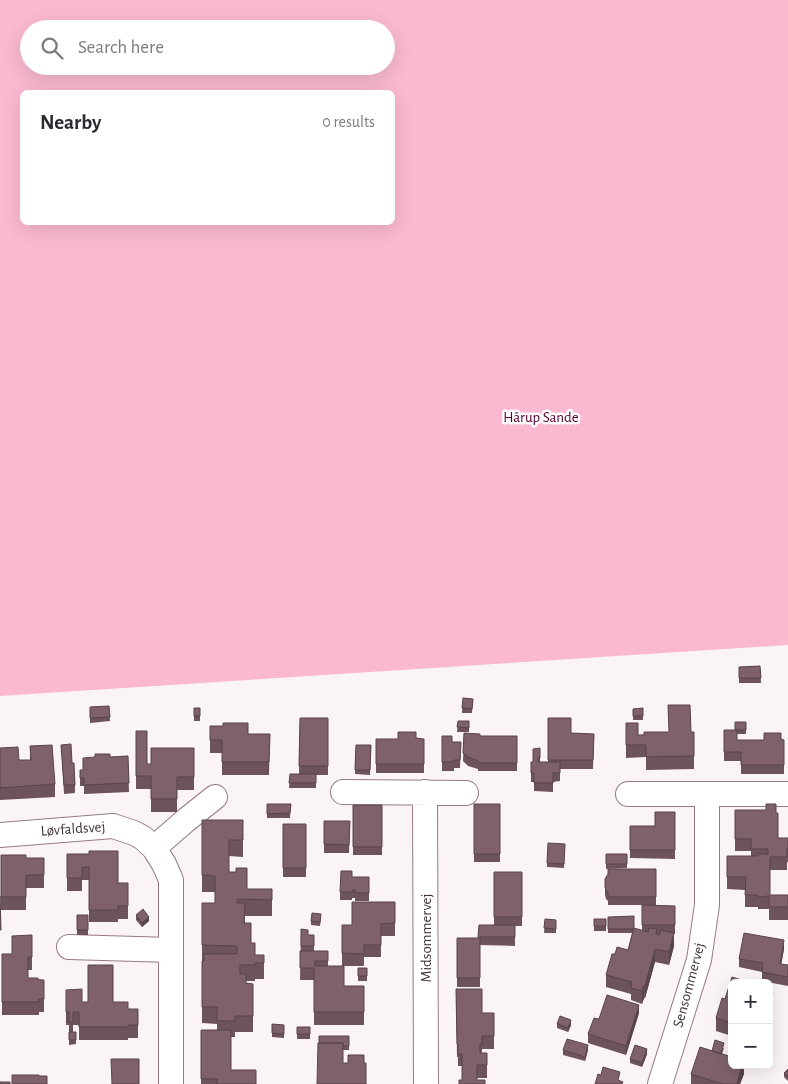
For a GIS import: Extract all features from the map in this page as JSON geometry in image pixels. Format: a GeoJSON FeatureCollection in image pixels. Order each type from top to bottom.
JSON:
{"type":"FeatureCollection","features":[{"type":"Feature","properties":{"kind":"street"},"geometry":{"type":"LineString","coordinates":[[343,792],[466,792]]}},
{"type":"Feature","properties":{"kind":"street","name":"Midsommervej"},"geometry":{"type":"LineString","coordinates":[[425,792],[426,1084]]}},
{"type":"Feature","properties":{"kind":"street"},"geometry":{"type":"LineString","coordinates":[[628,794],[788,794]]}},
{"type":"Feature","properties":{"kind":"street","name":"Sensommervej"},"geometry":{"type":"LineString","coordinates":[[660,1084],[699,960],[707,905],[707,794]]}},
{"type":"Feature","properties":{"kind":"street"},"geometry":{"type":"LineString","coordinates":[[154,848],[215,797]]}},
{"type":"Feature","properties":{"kind":"street","name":"Løvfaldsvej"},"geometry":{"type":"LineString","coordinates":[[0,835],[113,826],[134,833],[154,848],[171,880],[171,1084]]}},
{"type":"Feature","properties":{"kind":"street"},"geometry":{"type":"LineString","coordinates":[[69,947],[171,950]]}},
{"type":"Feature","properties":{"kind":"green space","name":"Hårup Sande"},"geometry":{"type":"Polygon","coordinates":[[[0,0],[788,0],[788,645],[0,696],[0,0]]]}},
{"type":"Feature","properties":{"kind":"building"},"geometry":{"type":"Polygon","coordinates":[[[760,666],[761,678],[739,678],[739,667],[760,666]]]}},
{"type":"Feature","properties":{"kind":"building"},"geometry":{"type":"Polygon","coordinates":[[[463,698],[473,699],[472,709],[462,708],[463,698]]]}},
{"type":"Feature","properties":{"kind":"building"},"geometry":{"type":"Polygon","coordinates":[[[668,705],[690,705],[691,732],[694,732],[694,756],[646,757],[646,745],[626,745],[626,723],[638,723],[638,735],[644,735],[644,732],[669,732],[668,705]]]}},
{"type":"Feature","properties":{"kind":"building"},"geometry":{"type":"Polygon","coordinates":[[[109,706],[110,717],[90,718],[90,707],[109,706]]]}},
{"type":"Feature","properties":{"kind":"building"},"geometry":{"type":"Polygon","coordinates":[[[194,708],[200,708],[200,716],[194,716],[194,708]]]}},
{"type":"Feature","properties":{"kind":"building"},"geometry":{"type":"Polygon","coordinates":[[[643,708],[643,716],[633,716],[633,709],[643,708]]]}},
{"type":"Feature","properties":{"kind":"building"},"geometry":{"type":"Polygon","coordinates":[[[300,718],[328,718],[328,766],[299,766],[300,718]]]}},
{"type":"Feature","properties":{"kind":"building"},"geometry":{"type":"Polygon","coordinates":[[[548,718],[571,718],[571,733],[594,734],[593,760],[548,760],[548,718]]]}},
{"type":"Feature","properties":{"kind":"building"},"geometry":{"type":"Polygon","coordinates":[[[458,721],[469,721],[469,728],[457,727],[458,721]]]}},
{"type":"Feature","properties":{"kind":"building"},"geometry":{"type":"Polygon","coordinates":[[[735,722],[746,722],[746,730],[735,730],[735,722]]]}},
{"type":"Feature","properties":{"kind":"building"},"geometry":{"type":"Polygon","coordinates":[[[223,723],[248,723],[248,734],[270,734],[269,762],[222,762],[222,740],[210,740],[210,726],[223,726],[223,723]]]}},
{"type":"Feature","properties":{"kind":"building"},"geometry":{"type":"Polygon","coordinates":[[[724,730],[737,730],[737,740],[764,740],[764,733],[781,733],[781,739],[784,740],[784,765],[741,765],[741,752],[724,752],[724,730]]]}},
{"type":"Feature","properties":{"kind":"building"},"geometry":{"type":"Polygon","coordinates":[[[136,731],[147,731],[147,764],[151,764],[151,748],[194,748],[194,777],[177,777],[177,799],[151,799],[151,776],[136,776],[136,731]]]}},
{"type":"Feature","properties":{"kind":"building"},"geometry":{"type":"Polygon","coordinates":[[[398,732],[416,732],[416,738],[424,739],[424,764],[376,764],[376,739],[398,739],[398,732]]]}},
{"type":"Feature","properties":{"kind":"building"},"geometry":{"type":"Polygon","coordinates":[[[464,733],[480,734],[480,736],[517,736],[517,763],[478,763],[478,761],[463,753],[464,733]]]}},
{"type":"Feature","properties":{"kind":"building"},"geometry":{"type":"Polygon","coordinates":[[[442,736],[452,736],[452,742],[461,742],[460,760],[442,762],[442,736]]]}},
{"type":"Feature","properties":{"kind":"building"},"geometry":{"type":"Polygon","coordinates":[[[71,744],[75,785],[64,785],[61,745],[71,744]]]}},
{"type":"Feature","properties":{"kind":"building"},"geometry":{"type":"Polygon","coordinates":[[[52,745],[55,784],[0,788],[0,748],[18,747],[19,760],[31,760],[30,746],[52,745]]]}},
{"type":"Feature","properties":{"kind":"building"},"geometry":{"type":"Polygon","coordinates":[[[356,745],[371,745],[370,770],[355,770],[356,745]]]}},
{"type":"Feature","properties":{"kind":"building"},"geometry":{"type":"Polygon","coordinates":[[[540,748],[538,762],[560,762],[560,773],[553,773],[553,783],[534,783],[534,773],[531,773],[533,749],[540,748]]]}},
{"type":"Feature","properties":{"kind":"building"},"geometry":{"type":"Polygon","coordinates":[[[95,754],[110,754],[110,757],[128,756],[129,783],[84,785],[84,778],[80,778],[80,770],[83,770],[83,758],[95,757],[95,754]]]}},
{"type":"Feature","properties":{"kind":"building"},"geometry":{"type":"Polygon","coordinates":[[[290,774],[316,774],[316,783],[289,783],[290,774]]]}},
{"type":"Feature","properties":{"kind":"building"},"geometry":{"type":"Polygon","coordinates":[[[267,804],[291,804],[290,813],[267,814],[267,804]]]}},
{"type":"Feature","properties":{"kind":"building"},"geometry":{"type":"Polygon","coordinates":[[[474,804],[500,804],[500,854],[474,854],[474,804]]]}},
{"type":"Feature","properties":{"kind":"building"},"geometry":{"type":"Polygon","coordinates":[[[766,804],[776,804],[778,838],[788,838],[787,857],[770,857],[770,895],[788,895],[788,907],[769,907],[769,896],[745,895],[746,877],[727,877],[727,856],[758,856],[758,854],[768,854],[768,849],[751,849],[751,839],[735,839],[735,810],[766,810],[766,804]]]}},
{"type":"Feature","properties":{"kind":"building"},"geometry":{"type":"Polygon","coordinates":[[[353,805],[382,805],[382,847],[353,847],[353,805]]]}},
{"type":"Feature","properties":{"kind":"building"},"geometry":{"type":"Polygon","coordinates":[[[655,812],[675,812],[675,850],[630,850],[630,826],[655,826],[655,812]]]}},
{"type":"Feature","properties":{"kind":"building"},"geometry":{"type":"Polygon","coordinates":[[[202,820],[243,820],[243,840],[229,840],[229,872],[236,872],[236,868],[247,868],[247,889],[272,889],[272,900],[237,899],[237,903],[245,903],[244,923],[251,923],[251,943],[255,943],[255,955],[264,955],[264,963],[240,965],[240,974],[246,974],[246,983],[253,984],[253,1016],[235,1016],[235,1021],[217,1021],[217,1007],[202,1007],[202,961],[204,961],[204,954],[237,954],[237,946],[202,945],[202,903],[215,903],[215,876],[202,875],[202,820]]]}},
{"type":"Feature","properties":{"kind":"building"},"geometry":{"type":"Polygon","coordinates":[[[324,821],[350,821],[349,845],[324,844],[324,821]]]}},
{"type":"Feature","properties":{"kind":"building"},"geometry":{"type":"Polygon","coordinates":[[[283,824],[306,824],[306,868],[283,868],[283,824]]]}},
{"type":"Feature","properties":{"kind":"building"},"geometry":{"type":"Polygon","coordinates":[[[548,843],[565,844],[564,864],[547,863],[548,843]]]}},
{"type":"Feature","properties":{"kind":"building"},"geometry":{"type":"Polygon","coordinates":[[[89,851],[118,851],[118,883],[128,883],[128,906],[118,906],[118,910],[89,910],[89,867],[82,867],[82,878],[67,878],[67,854],[89,854],[89,851]]]}},
{"type":"Feature","properties":{"kind":"building"},"geometry":{"type":"Polygon","coordinates":[[[606,854],[627,854],[627,864],[606,864],[606,854]]]}},
{"type":"Feature","properties":{"kind":"building"},"geometry":{"type":"Polygon","coordinates":[[[1,855],[26,855],[26,858],[44,858],[44,875],[26,875],[26,897],[1,897],[1,855]]]}},
{"type":"Feature","properties":{"kind":"building"},"geometry":{"type":"Polygon","coordinates":[[[608,869],[656,869],[656,897],[608,897],[605,879],[608,869]]]}},
{"type":"Feature","properties":{"kind":"building"},"geometry":{"type":"Polygon","coordinates":[[[341,871],[352,871],[352,877],[369,877],[369,893],[355,893],[355,890],[352,890],[352,892],[340,892],[341,871]]]}},
{"type":"Feature","properties":{"kind":"building"},"geometry":{"type":"Polygon","coordinates":[[[494,872],[522,872],[522,917],[494,917],[494,872]]]}},
{"type":"Feature","properties":{"kind":"building"},"geometry":{"type":"Polygon","coordinates":[[[0,896],[1,930],[0,930],[0,896]]]}},
{"type":"Feature","properties":{"kind":"building"},"geometry":{"type":"Polygon","coordinates":[[[352,902],[395,902],[395,923],[381,924],[381,945],[364,945],[364,954],[342,953],[342,925],[352,925],[352,902]]]}},
{"type":"Feature","properties":{"kind":"building"},"geometry":{"type":"Polygon","coordinates":[[[642,905],[675,906],[675,925],[642,925],[642,905]]]}},
{"type":"Feature","properties":{"kind":"building"},"geometry":{"type":"Polygon","coordinates":[[[143,909],[149,917],[142,923],[136,915],[143,909]]]}},
{"type":"Feature","properties":{"kind":"building"},"geometry":{"type":"Polygon","coordinates":[[[312,913],[321,914],[320,922],[311,921],[312,913]]]}},
{"type":"Feature","properties":{"kind":"building"},"geometry":{"type":"Polygon","coordinates":[[[77,915],[88,915],[88,930],[77,930],[77,915]]]}},
{"type":"Feature","properties":{"kind":"building"},"geometry":{"type":"Polygon","coordinates":[[[634,916],[634,929],[608,929],[608,917],[634,916]]]}},
{"type":"Feature","properties":{"kind":"building"},"geometry":{"type":"Polygon","coordinates":[[[545,919],[556,920],[556,929],[544,928],[545,919]]]}},
{"type":"Feature","properties":{"kind":"building"},"geometry":{"type":"Polygon","coordinates":[[[594,919],[606,919],[606,926],[594,926],[594,919]]]}},
{"type":"Feature","properties":{"kind":"building"},"geometry":{"type":"Polygon","coordinates":[[[479,925],[515,925],[515,937],[478,937],[479,925]]]}},
{"type":"Feature","properties":{"kind":"building"},"geometry":{"type":"Polygon","coordinates":[[[634,928],[648,932],[649,928],[657,929],[656,934],[659,935],[661,930],[674,933],[669,952],[655,949],[642,991],[631,988],[632,982],[606,975],[612,954],[615,954],[617,947],[628,950],[634,928]]]}},
{"type":"Feature","properties":{"kind":"building"},"geometry":{"type":"Polygon","coordinates":[[[301,929],[308,930],[308,935],[314,935],[314,946],[301,946],[301,929]]]}},
{"type":"Feature","properties":{"kind":"building"},"geometry":{"type":"Polygon","coordinates":[[[744,933],[784,940],[780,964],[788,965],[788,977],[762,972],[763,963],[739,959],[744,933]]]}},
{"type":"Feature","properties":{"kind":"building"},"geometry":{"type":"Polygon","coordinates":[[[32,935],[32,957],[28,957],[28,978],[44,980],[44,999],[39,999],[39,1002],[2,1002],[2,954],[12,954],[12,936],[32,935]]]}},
{"type":"Feature","properties":{"kind":"building"},"geometry":{"type":"Polygon","coordinates":[[[457,938],[480,938],[480,978],[457,978],[457,938]]]}},
{"type":"Feature","properties":{"kind":"building"},"geometry":{"type":"Polygon","coordinates":[[[300,951],[328,951],[328,961],[315,961],[315,966],[344,966],[344,986],[364,986],[364,1012],[314,1012],[314,968],[300,968],[300,951]]]}},
{"type":"Feature","properties":{"kind":"building"},"geometry":{"type":"Polygon","coordinates":[[[88,965],[113,965],[113,1002],[128,1002],[128,1009],[138,1009],[138,1025],[128,1025],[128,1027],[79,1027],[79,1012],[73,1012],[73,1022],[69,1022],[69,1012],[66,1012],[66,990],[82,989],[82,1002],[88,1002],[88,965]]]}},
{"type":"Feature","properties":{"kind":"building"},"geometry":{"type":"Polygon","coordinates":[[[358,968],[367,968],[367,976],[358,976],[358,968]]]}},
{"type":"Feature","properties":{"kind":"building"},"geometry":{"type":"Polygon","coordinates":[[[456,989],[482,989],[482,1013],[494,1013],[494,1036],[482,1036],[482,1044],[480,1044],[480,1053],[487,1053],[487,1065],[477,1065],[477,1080],[485,1080],[485,1084],[459,1084],[459,1080],[462,1080],[462,1054],[458,1054],[457,1044],[456,989]]]}},
{"type":"Feature","properties":{"kind":"building"},"geometry":{"type":"Polygon","coordinates":[[[728,990],[728,1022],[716,1018],[722,998],[725,999],[728,990]]]}},
{"type":"Feature","properties":{"kind":"building"},"geometry":{"type":"Polygon","coordinates":[[[607,995],[639,1005],[626,1046],[588,1034],[594,1018],[599,1019],[607,995]]]}},
{"type":"Feature","properties":{"kind":"building"},"geometry":{"type":"Polygon","coordinates":[[[560,1016],[571,1020],[568,1028],[557,1024],[560,1016]]]}},
{"type":"Feature","properties":{"kind":"building"},"geometry":{"type":"Polygon","coordinates":[[[272,1024],[284,1025],[284,1034],[272,1033],[272,1024]]]}},
{"type":"Feature","properties":{"kind":"building"},"geometry":{"type":"Polygon","coordinates":[[[297,1027],[310,1027],[310,1034],[297,1034],[297,1027]]]}},
{"type":"Feature","properties":{"kind":"building"},"geometry":{"type":"Polygon","coordinates":[[[201,1030],[231,1030],[231,1070],[256,1070],[256,1084],[217,1084],[217,1079],[201,1079],[201,1030]]]}},
{"type":"Feature","properties":{"kind":"building"},"geometry":{"type":"Polygon","coordinates":[[[69,1032],[76,1032],[76,1040],[69,1040],[69,1032]]]}},
{"type":"Feature","properties":{"kind":"building"},"geometry":{"type":"Polygon","coordinates":[[[319,1036],[349,1036],[349,1046],[343,1046],[343,1043],[319,1043],[319,1036]]]}},
{"type":"Feature","properties":{"kind":"building"},"geometry":{"type":"Polygon","coordinates":[[[567,1039],[588,1045],[585,1057],[563,1050],[567,1039]]]}},
{"type":"Feature","properties":{"kind":"building"},"geometry":{"type":"Polygon","coordinates":[[[715,1040],[724,1043],[721,1054],[712,1051],[715,1040]]]}},
{"type":"Feature","properties":{"kind":"building"},"geometry":{"type":"Polygon","coordinates":[[[318,1043],[343,1043],[343,1063],[348,1063],[348,1055],[364,1055],[366,1084],[317,1084],[318,1043]]]}},
{"type":"Feature","properties":{"kind":"building"},"geometry":{"type":"Polygon","coordinates":[[[635,1045],[647,1049],[642,1063],[630,1059],[635,1045]]]}},
{"type":"Feature","properties":{"kind":"building"},"geometry":{"type":"Polygon","coordinates":[[[700,1047],[728,1056],[728,1069],[741,1069],[737,1083],[740,1084],[722,1084],[691,1074],[700,1047]]]}},
{"type":"Feature","properties":{"kind":"building"},"geometry":{"type":"Polygon","coordinates":[[[111,1059],[139,1059],[139,1084],[112,1084],[111,1059]]]}},
{"type":"Feature","properties":{"kind":"building"},"geometry":{"type":"Polygon","coordinates":[[[603,1067],[620,1072],[618,1080],[623,1082],[622,1084],[595,1084],[598,1074],[601,1075],[603,1067]]]}},
{"type":"Feature","properties":{"kind":"building"},"geometry":{"type":"Polygon","coordinates":[[[788,1069],[788,1077],[784,1073],[788,1069]]]}},
{"type":"Feature","properties":{"kind":"building"},"geometry":{"type":"Polygon","coordinates":[[[12,1075],[47,1076],[47,1084],[12,1084],[12,1075]]]}},
{"type":"Feature","properties":{"kind":"building"},"geometry":{"type":"Polygon","coordinates":[[[0,1082],[10,1082],[10,1084],[0,1084],[0,1082]]]}}]}
